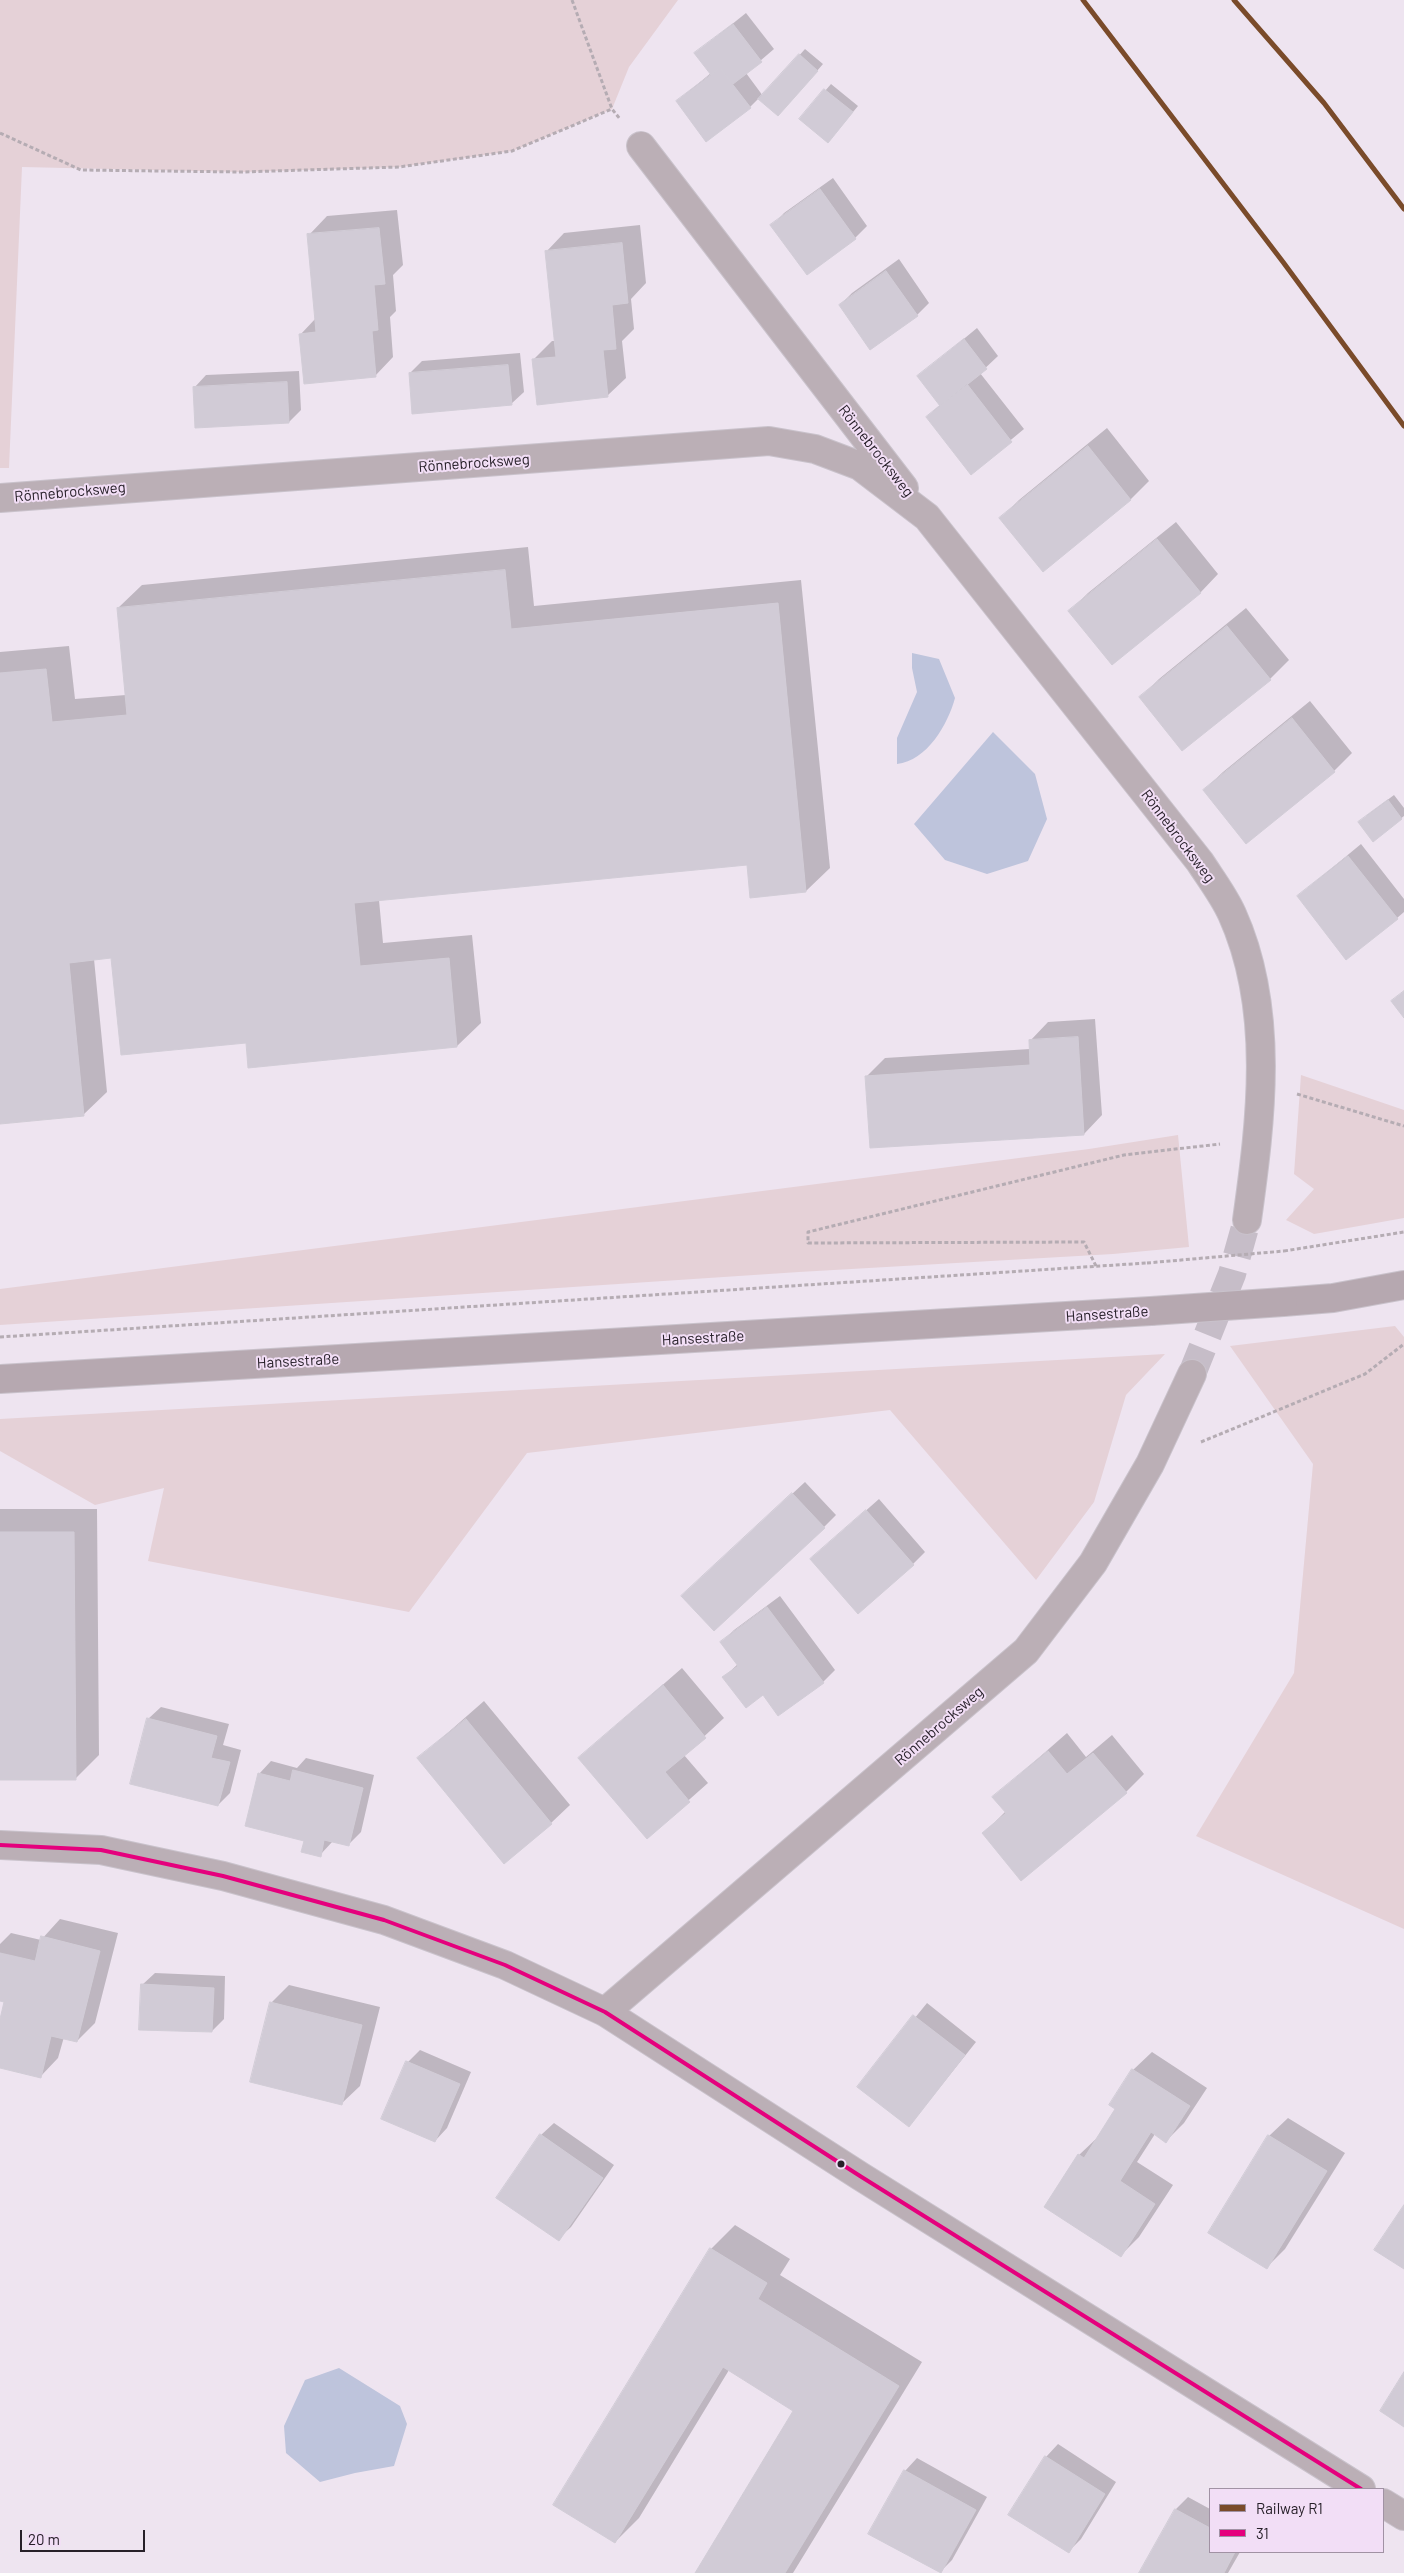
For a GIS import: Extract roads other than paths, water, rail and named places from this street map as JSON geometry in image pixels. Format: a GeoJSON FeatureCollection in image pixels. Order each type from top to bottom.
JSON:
{"type":"FeatureCollection","features":[{"type":"Feature","properties":{"kind":"main road","name":"Hansestraße"},"geometry":{"type":"LineString","coordinates":[[0,1378],[1151,1311],[1333,1298],[1404,1285]]}},
{"type":"Feature","properties":{"kind":"street","name":"Rönnebrocksweg"},"geometry":{"type":"LineString","coordinates":[[641,146],[927,518],[1200,862],[1232,913],[1250,965],[1259,1027],[1261,1084],[1258,1140],[1247,1220]]}},
{"type":"Feature","properties":{"kind":"street","name":"Rönnebrocksweg"},"geometry":{"type":"LineString","coordinates":[[0,498],[769,441],[815,449],[860,466],[927,518]]}},
{"type":"Feature","properties":{"kind":"street","name":"Rönnebrocksweg"},"geometry":{"type":"LineString","coordinates":[[605,2012],[1026,1651],[1093,1563],[1150,1464],[1192,1374]]}},
{"type":"Feature","properties":{"kind":"street"},"geometry":{"type":"LineString","coordinates":[[0,1845],[100,1850],[223,1876],[299,1896],[384,1920],[486,1958],[605,2012],[876,2187],[1359,2488]]}},
{"type":"Feature","properties":{"kind":"street"},"geometry":{"type":"LineString","coordinates":[[1384,2504],[1404,2516]]}},
{"type":"Feature","properties":{"kind":"water"},"geometry":{"type":"Polygon","coordinates":[[[912,653],[939,659],[955,698],[947,719],[935,740],[918,756],[897,764],[897,738],[917,692],[912,668],[912,653]]]}},
{"type":"Feature","properties":{"kind":"water"},"geometry":{"type":"Polygon","coordinates":[[[993,732],[1035,774],[1047,819],[1028,861],[987,874],[945,860],[914,824],[993,732]]]}},
{"type":"Feature","properties":{"kind":"water"},"geometry":{"type":"Polygon","coordinates":[[[339,2368],[400,2406],[407,2424],[394,2466],[320,2482],[286,2453],[284,2426],[305,2380],[339,2368]]]}},
{"type":"Feature","properties":{"kind":"tunnel"},"geometry":{"type":"LineString","coordinates":[[1192,1374],[1232,1274],[1247,1220]]}},
{"type":"Feature","properties":{"kind":"railway"},"geometry":{"type":"LineString","coordinates":[[1234,0],[1324,103],[1404,209]]}},
{"type":"Feature","properties":{"kind":"rail line","name":"R1"},"geometry":{"type":"LineString","coordinates":[[1083,0],[1283,262],[1404,426]]}},
{"type":"Feature","properties":{"kind":"rail line","name":"R1"},"geometry":{"type":"LineString","coordinates":[[1234,0],[1324,103],[1404,209]]}}]}
